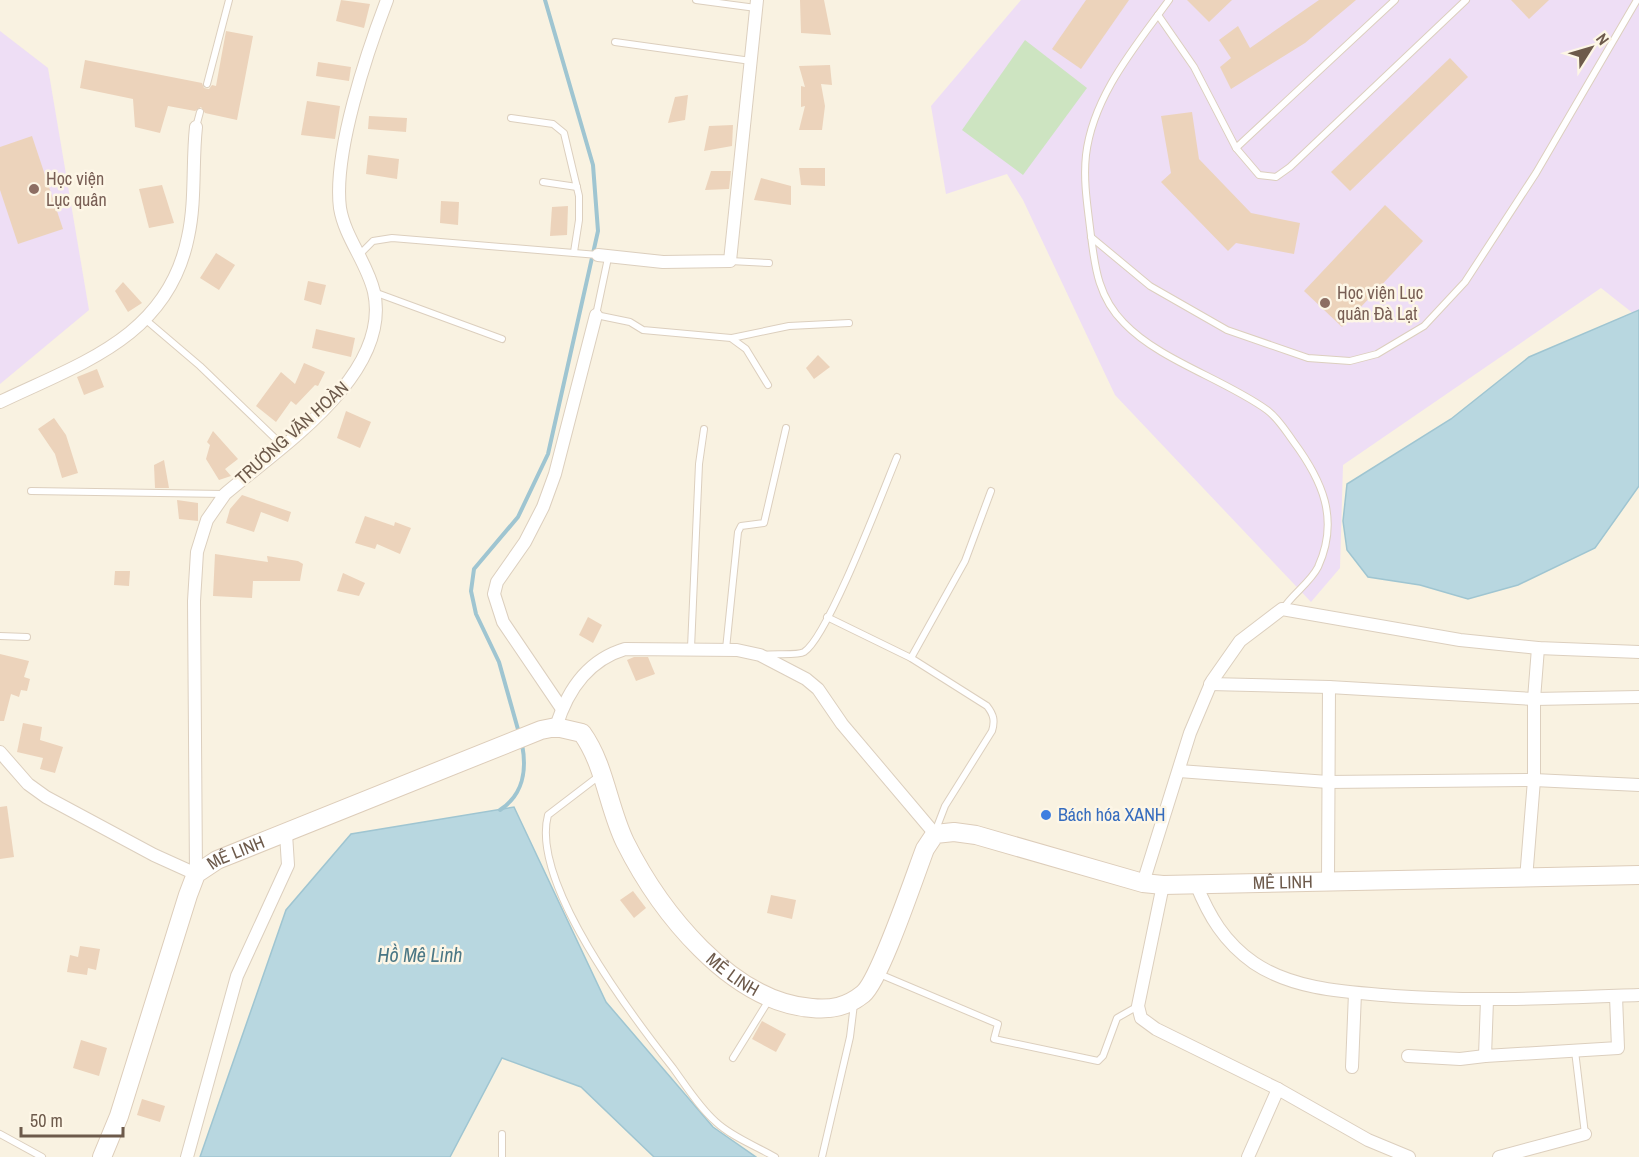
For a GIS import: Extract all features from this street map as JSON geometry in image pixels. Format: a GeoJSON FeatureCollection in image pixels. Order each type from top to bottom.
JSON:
{"type":"FeatureCollection","features":[{"type":"Feature","properties":{"kind":"street","name":"TRƯƠNG VĂN HOÀN"},"geometry":{"type":"LineString","coordinates":[[196,874],[194,601],[197,552],[207,520],[225,494],[329,405],[352,380],[370,343],[375,323],[374,292],[348,234],[340,206],[342,160],[357,89],[387,0]]}},
{"type":"Feature","properties":{"kind":"street"},"geometry":{"type":"LineString","coordinates":[[603,256],[686,262],[730,261],[757,4]]}},
{"type":"Feature","properties":{"kind":"street"},"geometry":{"type":"LineString","coordinates":[[0,402],[113,348],[146,320],[171,283],[188,239],[196,127]]}},
{"type":"Feature","properties":{"kind":"street"},"geometry":{"type":"LineString","coordinates":[[596,315],[555,474],[543,507],[525,542],[501,577],[494,594],[503,622],[553,722],[585,674],[601,657],[624,649],[726,649],[760,655],[793,671],[818,689],[842,724],[934,834],[925,849],[876,973],[865,993],[855,1000]]}},
{"type":"Feature","properties":{"kind":"street"},"geometry":{"type":"LineString","coordinates":[[1143,883],[1190,733],[1210,684],[1240,641],[1282,609],[1460,640],[1538,648],[1639,652]]}},
{"type":"Feature","properties":{"kind":"street"},"geometry":{"type":"LineString","coordinates":[[1526,879],[1534,780],[1534,699],[1538,648]]}},
{"type":"Feature","properties":{"kind":"street"},"geometry":{"type":"LineString","coordinates":[[1210,684],[1329,687],[1534,699],[1639,697]]}},
{"type":"Feature","properties":{"kind":"street"},"geometry":{"type":"LineString","coordinates":[[1328,880],[1329,687]]}},
{"type":"Feature","properties":{"kind":"street","name":"MÊ LINH"},"geometry":{"type":"LineString","coordinates":[[102,1157],[119,1116],[163,969],[196,874],[217,860],[492,751],[553,722],[582,733],[592,747],[624,840],[659,898],[687,934],[714,962],[770,997],[801,1007],[826,1009],[841,1007],[855,1000]]}},
{"type":"Feature","properties":{"kind":"street"},"geometry":{"type":"LineString","coordinates":[[0,752],[28,784],[46,797],[154,855],[196,874]]}},
{"type":"Feature","properties":{"kind":"street"},"geometry":{"type":"LineString","coordinates":[[1179,771],[1328,782],[1534,780],[1639,785]]}},
{"type":"Feature","properties":{"kind":"street","name":"MÊ LINH"},"geometry":{"type":"LineString","coordinates":[[934,834],[954,832],[976,835],[1143,883],[1163,885],[1639,875]]}},
{"type":"Feature","properties":{"kind":"street"},"geometry":{"type":"LineString","coordinates":[[187,1157],[237,976],[288,865],[286,834]]}},
{"type":"Feature","properties":{"kind":"street"},"geometry":{"type":"LineString","coordinates":[[1196,884],[1219,932],[1255,963],[1294,982],[1355,993],[1487,1000],[1639,995]]}},
{"type":"Feature","properties":{"kind":"street"},"geometry":{"type":"LineString","coordinates":[[1163,885],[1138,1006],[1141,1018],[1156,1029],[1278,1089],[1368,1140],[1409,1157]]}},
{"type":"Feature","properties":{"kind":"street"},"geometry":{"type":"LineString","coordinates":[[1353,1067],[1355,993]]}},
{"type":"Feature","properties":{"kind":"street"},"geometry":{"type":"LineString","coordinates":[[1408,1056],[1460,1059],[1575,1049],[1618,1048],[1616,996]]}},
{"type":"Feature","properties":{"kind":"street"},"geometry":{"type":"LineString","coordinates":[[1485,1056],[1487,1000]]}},
{"type":"Feature","properties":{"kind":"street"},"geometry":{"type":"LineString","coordinates":[[1248,1157],[1278,1089]]}},
{"type":"Feature","properties":{"kind":"street"},"geometry":{"type":"LineString","coordinates":[[1503,1157],[1585,1134]]}},
{"type":"Feature","properties":{"kind":"lane"},"geometry":{"type":"LineString","coordinates":[[207,84],[229,0]]}},
{"type":"Feature","properties":{"kind":"lane"},"geometry":{"type":"LineString","coordinates":[[696,0],[757,4]]}},
{"type":"Feature","properties":{"kind":"lane"},"geometry":{"type":"LineString","coordinates":[[1169,0],[1111,84],[1094,119],[1086,155],[1085,181],[1091,237],[1100,287],[1108,304],[1137,336],[1269,411],[1317,476],[1322,486],[1327,516],[1321,558],[1317,570],[1282,609]]}},
{"type":"Feature","properties":{"kind":"lane"},"geometry":{"type":"LineString","coordinates":[[1236,148],[1395,0]]}},
{"type":"Feature","properties":{"kind":"lane"},"geometry":{"type":"LineString","coordinates":[[1158,15],[1203,82],[1236,148],[1259,176],[1276,177],[1466,0]]}},
{"type":"Feature","properties":{"kind":"lane"},"geometry":{"type":"LineString","coordinates":[[1091,237],[1150,286],[1227,330],[1308,358],[1350,361],[1377,354],[1424,326],[1466,282],[1536,173],[1637,0]]}},
{"type":"Feature","properties":{"kind":"lane"},"geometry":{"type":"LineString","coordinates":[[615,42],[752,61]]}},
{"type":"Feature","properties":{"kind":"lane"},"geometry":{"type":"LineString","coordinates":[[196,127],[200,112]]}},
{"type":"Feature","properties":{"kind":"lane"},"geometry":{"type":"LineString","coordinates":[[511,118],[553,124],[559,127],[571,154],[577,187],[579,220],[574,252]]}},
{"type":"Feature","properties":{"kind":"lane"},"geometry":{"type":"LineString","coordinates":[[543,182],[577,187]]}},
{"type":"Feature","properties":{"kind":"lane"},"geometry":{"type":"LineString","coordinates":[[359,255],[373,241],[392,238],[581,252],[603,256],[596,315],[630,322],[643,330],[731,338],[789,326],[849,323]]}},
{"type":"Feature","properties":{"kind":"lane"},"geometry":{"type":"LineString","coordinates":[[730,261],[769,263]]}},
{"type":"Feature","properties":{"kind":"lane"},"geometry":{"type":"LineString","coordinates":[[374,292],[502,339]]}},
{"type":"Feature","properties":{"kind":"lane"},"geometry":{"type":"LineString","coordinates":[[146,320],[200,366],[282,445]]}},
{"type":"Feature","properties":{"kind":"lane"},"geometry":{"type":"LineString","coordinates":[[731,338],[746,349],[768,385]]}},
{"type":"Feature","properties":{"kind":"lane"},"geometry":{"type":"LineString","coordinates":[[726,649],[738,532],[741,526],[764,523],[786,428]]}},
{"type":"Feature","properties":{"kind":"lane"},"geometry":{"type":"LineString","coordinates":[[691,648],[699,464],[704,429]]}},
{"type":"Feature","properties":{"kind":"lane"},"geometry":{"type":"LineString","coordinates":[[760,655],[802,653],[810,647],[827,617],[897,457]]}},
{"type":"Feature","properties":{"kind":"lane"},"geometry":{"type":"LineString","coordinates":[[31,491],[171,495],[225,494]]}},
{"type":"Feature","properties":{"kind":"lane"},"geometry":{"type":"LineString","coordinates":[[911,658],[965,561],[991,491]]}},
{"type":"Feature","properties":{"kind":"lane"},"geometry":{"type":"LineString","coordinates":[[827,617],[911,658],[987,706],[993,714],[994,723],[945,806],[934,834]]}},
{"type":"Feature","properties":{"kind":"lane"},"geometry":{"type":"LineString","coordinates":[[0,636],[27,638]]}},
{"type":"Feature","properties":{"kind":"lane"},"geometry":{"type":"LineString","coordinates":[[602,774],[548,815],[547,842],[556,883],[613,989],[704,1109],[724,1129],[775,1157]]}},
{"type":"Feature","properties":{"kind":"lane"},"geometry":{"type":"LineString","coordinates":[[876,973],[998,1024],[994,1039],[1098,1061],[1103,1056],[1117,1018],[1138,1006]]}},
{"type":"Feature","properties":{"kind":"lane"},"geometry":{"type":"LineString","coordinates":[[733,1058],[770,997]]}},
{"type":"Feature","properties":{"kind":"lane"},"geometry":{"type":"LineString","coordinates":[[822,1157],[850,1037],[855,1000]]}},
{"type":"Feature","properties":{"kind":"lane"},"geometry":{"type":"LineString","coordinates":[[1575,1049],[1585,1134]]}},
{"type":"Feature","properties":{"kind":"lane"},"geometry":{"type":"LineString","coordinates":[[0,1134],[42,1157]]}},
{"type":"Feature","properties":{"kind":"lane"},"geometry":{"type":"LineString","coordinates":[[502,1134],[502,1157]]}},
{"type":"Feature","properties":{"kind":"shaded area","name":"Học viện Lục quân Đà Lạt"},"geometry":{"type":"Polygon","coordinates":[[[1021,0],[1639,0],[1639,318],[1601,288],[1343,465],[1340,568],[1311,602],[1115,395],[1023,200],[1007,174],[946,194],[931,106],[1021,0]]]}},
{"type":"Feature","properties":{"kind":"shaded area","name":"Học viện Lục quân"},"geometry":{"type":"Polygon","coordinates":[[[0,31],[48,68],[89,310],[0,384],[0,31]]]}},
{"type":"Feature","properties":{"kind":"green space"},"geometry":{"type":"Polygon","coordinates":[[[1025,40],[1087,88],[1023,175],[962,130],[1025,40]]]}},
{"type":"Feature","properties":{"kind":"water"},"geometry":{"type":"Polygon","coordinates":[[[1639,310],[1639,486],[1595,548],[1518,585],[1468,599],[1420,585],[1368,577],[1347,550],[1343,521],[1347,484],[1451,419],[1529,357],[1639,310]]]}},
{"type":"Feature","properties":{"kind":"water","name":"Hồ Mê Linh"},"geometry":{"type":"Polygon","coordinates":[[[514,807],[606,1002],[713,1127],[756,1157],[654,1157],[581,1087],[502,1058],[450,1157],[200,1157],[286,910],[351,834],[514,807]]]}},
{"type":"Feature","properties":{"kind":"building"},"geometry":{"type":"Polygon","coordinates":[[[341,0],[370,4],[364,28],[336,21],[341,0]]]}},
{"type":"Feature","properties":{"kind":"building"},"geometry":{"type":"Polygon","coordinates":[[[800,0],[824,0],[831,35],[801,33],[800,0]]]}},
{"type":"Feature","properties":{"kind":"building"},"geometry":{"type":"Polygon","coordinates":[[[1086,0],[1129,0],[1081,69],[1052,49],[1086,0]]]}},
{"type":"Feature","properties":{"kind":"building"},"geometry":{"type":"Polygon","coordinates":[[[1187,0],[1232,0],[1209,22],[1187,0]]]}},
{"type":"Feature","properties":{"kind":"building"},"geometry":{"type":"Polygon","coordinates":[[[1319,0],[1356,0],[1305,43],[1231,89],[1220,67],[1231,58],[1219,40],[1238,26],[1250,48],[1319,0]]]}},
{"type":"Feature","properties":{"kind":"building"},"geometry":{"type":"Polygon","coordinates":[[[1511,0],[1549,0],[1529,19],[1511,0]]]}},
{"type":"Feature","properties":{"kind":"building"},"geometry":{"type":"Polygon","coordinates":[[[226,31],[253,36],[237,120],[205,113],[201,107],[195,111],[168,106],[160,133],[135,127],[133,99],[80,88],[85,60],[202,83],[204,88],[209,89],[212,85],[216,86],[226,31]]]}},
{"type":"Feature","properties":{"kind":"building"},"geometry":{"type":"Polygon","coordinates":[[[1450,58],[1468,77],[1350,191],[1331,172],[1450,58]]]}},
{"type":"Feature","properties":{"kind":"building"},"geometry":{"type":"Polygon","coordinates":[[[318,62],[351,67],[349,81],[316,76],[318,62]]]}},
{"type":"Feature","properties":{"kind":"building"},"geometry":{"type":"Polygon","coordinates":[[[830,65],[832,85],[821,84],[825,106],[822,130],[799,130],[805,106],[801,107],[801,86],[805,87],[799,66],[830,65]]]}},
{"type":"Feature","properties":{"kind":"building"},"geometry":{"type":"Polygon","coordinates":[[[688,95],[685,120],[668,123],[675,97],[688,95]]]}},
{"type":"Feature","properties":{"kind":"building"},"geometry":{"type":"Polygon","coordinates":[[[307,101],[340,106],[335,139],[301,135],[307,101]]]}},
{"type":"Feature","properties":{"kind":"building"},"geometry":{"type":"Polygon","coordinates":[[[1192,112],[1199,159],[1251,213],[1300,223],[1294,254],[1236,243],[1228,251],[1161,182],[1171,173],[1161,116],[1192,112]]]}},
{"type":"Feature","properties":{"kind":"building"},"geometry":{"type":"Polygon","coordinates":[[[369,116],[407,118],[406,132],[368,129],[369,116]]]}},
{"type":"Feature","properties":{"kind":"building"},"geometry":{"type":"Polygon","coordinates":[[[733,125],[732,146],[704,151],[709,126],[733,125]]]}},
{"type":"Feature","properties":{"kind":"building"},"geometry":{"type":"Polygon","coordinates":[[[32,136],[63,229],[18,244],[0,190],[0,147],[32,136]]]}},
{"type":"Feature","properties":{"kind":"building"},"geometry":{"type":"Polygon","coordinates":[[[368,155],[399,159],[397,179],[366,174],[368,155]]]}},
{"type":"Feature","properties":{"kind":"building"},"geometry":{"type":"Polygon","coordinates":[[[799,168],[825,168],[825,186],[801,185],[799,168]]]}},
{"type":"Feature","properties":{"kind":"building"},"geometry":{"type":"Polygon","coordinates":[[[711,171],[731,171],[729,189],[705,190],[711,171]]]}},
{"type":"Feature","properties":{"kind":"building"},"geometry":{"type":"Polygon","coordinates":[[[761,178],[791,186],[791,205],[754,200],[761,178]]]}},
{"type":"Feature","properties":{"kind":"building"},"geometry":{"type":"Polygon","coordinates":[[[162,185],[174,223],[149,228],[139,189],[162,185]]]}},
{"type":"Feature","properties":{"kind":"building"},"geometry":{"type":"Polygon","coordinates":[[[441,201],[459,202],[458,225],[440,223],[441,201]]]}},
{"type":"Feature","properties":{"kind":"building"},"geometry":{"type":"Polygon","coordinates":[[[1385,205],[1423,241],[1342,327],[1304,291],[1385,205]]]}},
{"type":"Feature","properties":{"kind":"building"},"geometry":{"type":"Polygon","coordinates":[[[568,206],[567,235],[550,236],[552,207],[568,206]]]}},
{"type":"Feature","properties":{"kind":"building"},"geometry":{"type":"Polygon","coordinates":[[[216,253],[235,265],[219,290],[200,278],[216,253]]]}},
{"type":"Feature","properties":{"kind":"building"},"geometry":{"type":"Polygon","coordinates":[[[308,281],[326,285],[321,305],[304,300],[308,281]]]}},
{"type":"Feature","properties":{"kind":"building"},"geometry":{"type":"Polygon","coordinates":[[[123,282],[142,303],[128,312],[115,291],[123,282]]]}},
{"type":"Feature","properties":{"kind":"building"},"geometry":{"type":"Polygon","coordinates":[[[316,329],[355,338],[351,357],[312,348],[316,329]]]}},
{"type":"Feature","properties":{"kind":"building"},"geometry":{"type":"Polygon","coordinates":[[[818,355],[830,367],[814,379],[806,368],[818,355]]]}},
{"type":"Feature","properties":{"kind":"building"},"geometry":{"type":"Polygon","coordinates":[[[304,363],[325,372],[318,386],[315,385],[296,405],[291,401],[276,422],[256,406],[281,372],[295,384],[304,363]]]}},
{"type":"Feature","properties":{"kind":"building"},"geometry":{"type":"Polygon","coordinates":[[[97,369],[104,387],[84,395],[77,377],[97,369]]]}},
{"type":"Feature","properties":{"kind":"building"},"geometry":{"type":"Polygon","coordinates":[[[346,411],[371,422],[360,448],[337,438],[346,411]]]}},
{"type":"Feature","properties":{"kind":"building"},"geometry":{"type":"Polygon","coordinates":[[[54,418],[66,435],[78,473],[62,478],[55,454],[38,429],[54,418]]]}},
{"type":"Feature","properties":{"kind":"building"},"geometry":{"type":"Polygon","coordinates":[[[213,431],[238,459],[225,469],[231,476],[219,480],[206,459],[210,445],[207,442],[213,431]]]}},
{"type":"Feature","properties":{"kind":"building"},"geometry":{"type":"Polygon","coordinates":[[[164,460],[169,488],[155,488],[154,465],[164,460]]]}},
{"type":"Feature","properties":{"kind":"building"},"geometry":{"type":"Polygon","coordinates":[[[242,495],[291,512],[288,522],[261,512],[254,532],[226,523],[230,509],[242,495]]]}},
{"type":"Feature","properties":{"kind":"building"},"geometry":{"type":"Polygon","coordinates":[[[177,500],[198,503],[198,521],[179,519],[177,500]]]}},
{"type":"Feature","properties":{"kind":"building"},"geometry":{"type":"Polygon","coordinates":[[[365,516],[394,526],[395,522],[411,528],[400,554],[377,544],[375,549],[355,543],[365,516]]]}},
{"type":"Feature","properties":{"kind":"building"},"geometry":{"type":"Polygon","coordinates":[[[215,554],[268,562],[267,556],[298,561],[303,564],[300,581],[253,581],[252,598],[213,596],[215,554]]]}},
{"type":"Feature","properties":{"kind":"building"},"geometry":{"type":"Polygon","coordinates":[[[115,571],[130,571],[129,586],[114,585],[115,571]]]}},
{"type":"Feature","properties":{"kind":"building"},"geometry":{"type":"Polygon","coordinates":[[[343,573],[365,583],[359,596],[337,591],[343,573]]]}},
{"type":"Feature","properties":{"kind":"building"},"geometry":{"type":"Polygon","coordinates":[[[588,617],[602,625],[593,643],[579,635],[588,617]]]}},
{"type":"Feature","properties":{"kind":"building"},"geometry":{"type":"Polygon","coordinates":[[[0,654],[29,661],[24,677],[30,679],[27,691],[21,690],[19,697],[11,694],[4,721],[0,721],[0,654]]]}},
{"type":"Feature","properties":{"kind":"building"},"geometry":{"type":"Polygon","coordinates":[[[634,657],[648,657],[655,674],[636,681],[627,660],[634,657]]]}},
{"type":"Feature","properties":{"kind":"building"},"geometry":{"type":"Polygon","coordinates":[[[23,723],[42,727],[40,740],[63,747],[55,773],[40,769],[43,758],[17,752],[23,723]]]}},
{"type":"Feature","properties":{"kind":"building"},"geometry":{"type":"Polygon","coordinates":[[[7,806],[14,857],[0,859],[0,807],[7,806]]]}},
{"type":"Feature","properties":{"kind":"building"},"geometry":{"type":"Polygon","coordinates":[[[633,891],[646,908],[634,918],[620,900],[633,891]]]}},
{"type":"Feature","properties":{"kind":"building"},"geometry":{"type":"Polygon","coordinates":[[[771,895],[796,900],[792,919],[767,913],[771,895]]]}},
{"type":"Feature","properties":{"kind":"building"},"geometry":{"type":"Polygon","coordinates":[[[80,946],[100,949],[96,970],[88,968],[87,975],[67,972],[70,955],[78,957],[80,946]]]}},
{"type":"Feature","properties":{"kind":"building"},"geometry":{"type":"Polygon","coordinates":[[[762,1021],[786,1034],[776,1052],[752,1039],[762,1021]]]}},
{"type":"Feature","properties":{"kind":"building"},"geometry":{"type":"Polygon","coordinates":[[[81,1040],[107,1048],[99,1076],[73,1068],[81,1040]]]}},
{"type":"Feature","properties":{"kind":"building"},"geometry":{"type":"Polygon","coordinates":[[[142,1099],[165,1106],[160,1122],[137,1115],[142,1099]]]}},
{"type":"Feature","properties":{"kind":"waterway"},"geometry":{"type":"LineString","coordinates":[[519,733],[499,662],[476,614],[471,591],[474,569],[518,517],[548,454],[598,231],[593,165],[545,0]]}},
{"type":"Feature","properties":{"kind":"waterway"},"geometry":{"type":"LineString","coordinates":[[500,810],[514,797],[522,781],[524,772],[522,744]]}},
{"type":"Feature","properties":{"kind":"place","name":"Học viện Lục quân"},"geometry":{"type":"Point","coordinates":[34,189]}},
{"type":"Feature","properties":{"kind":"place","name":"Học viện Lục quân Đà Lạt"},"geometry":{"type":"Point","coordinates":[1325,303]}},
{"type":"Feature","properties":{"kind":"place","name":"Bách hóa XANH"},"geometry":{"type":"Point","coordinates":[1046,815]}}]}
